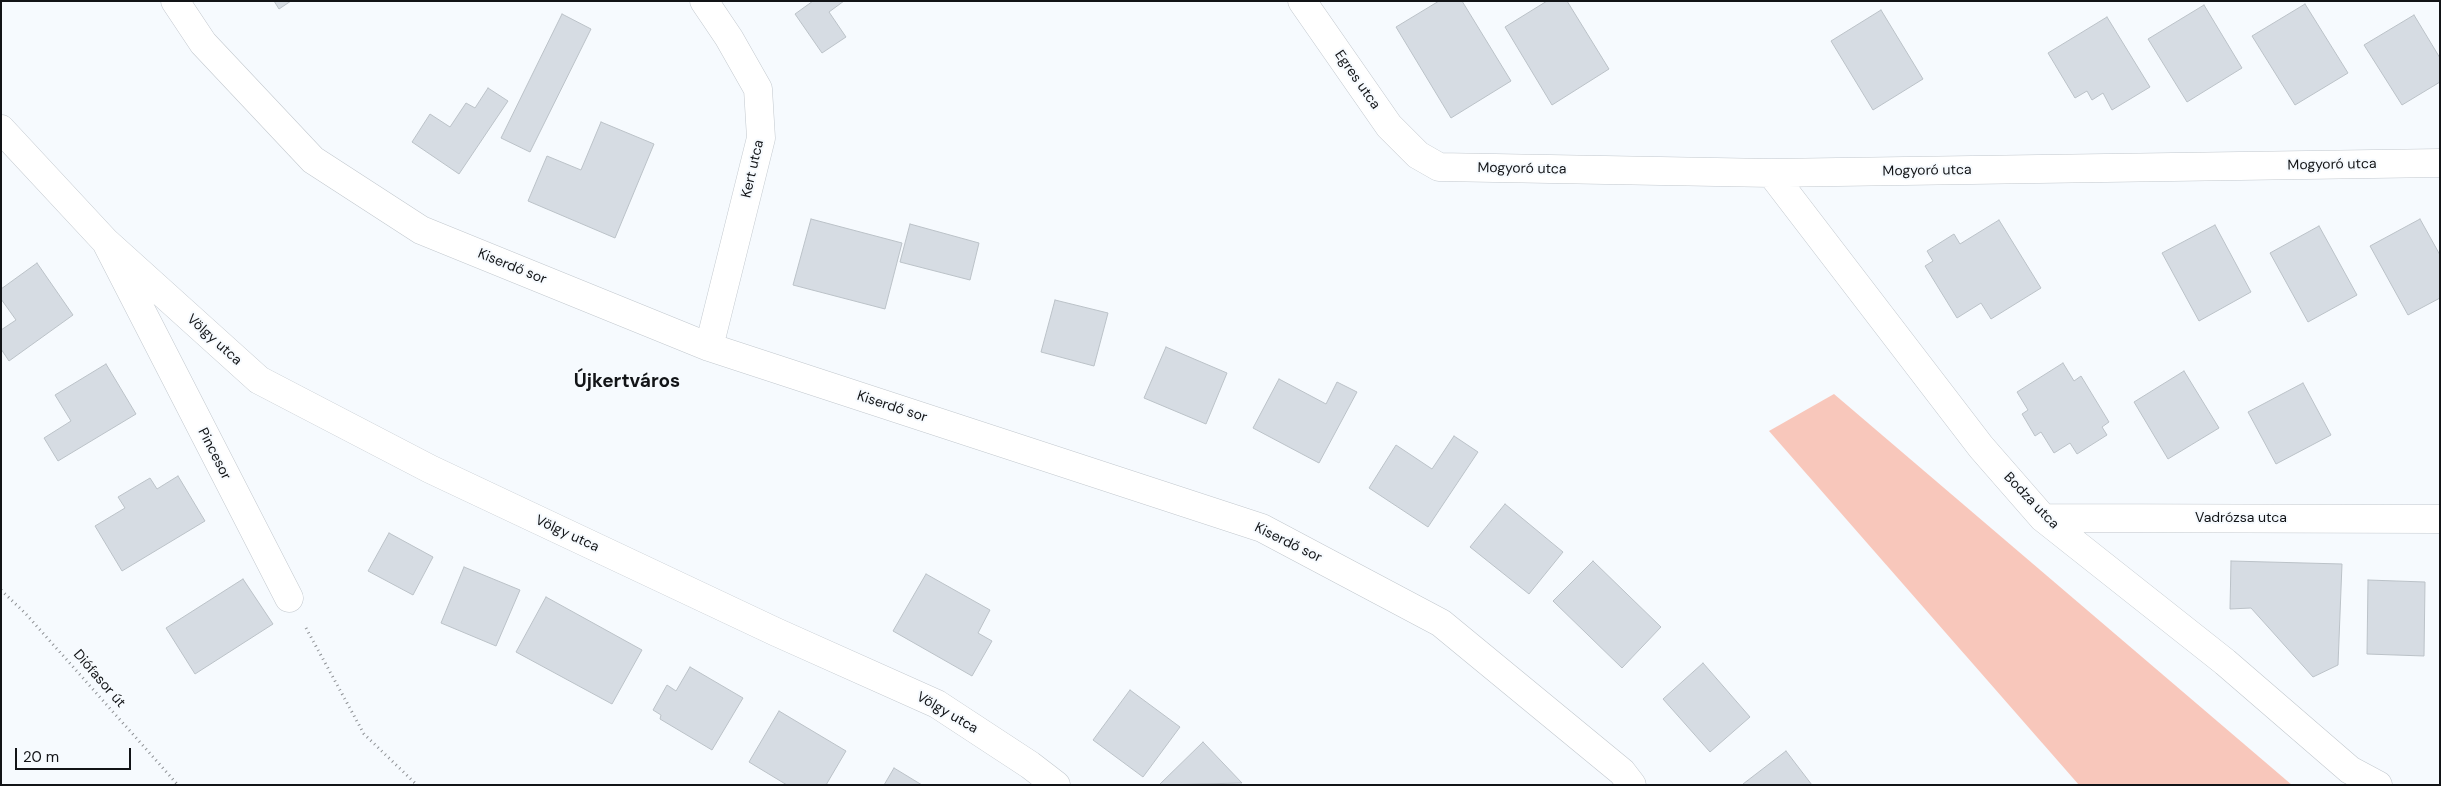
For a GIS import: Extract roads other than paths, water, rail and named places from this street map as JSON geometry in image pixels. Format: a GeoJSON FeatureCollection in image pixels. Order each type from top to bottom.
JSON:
{"type":"FeatureCollection","features":[{"type":"Feature","properties":{"kind":"street","name":"Kiserdő sor"},"geometry":{"type":"LineString","coordinates":[[175,1],[203,43],[313,160],[420,230],[709,347],[1262,528],[1441,622],[1622,772],[1632,785]]}},
{"type":"Feature","properties":{"kind":"street","name":"Kert utca"},"geometry":{"type":"LineString","coordinates":[[704,1],[729,38],[758,89],[761,138],[709,347]]}},
{"type":"Feature","properties":{"kind":"street","name":"Egres utca"},"geometry":{"type":"LineString","coordinates":[[1302,1],[1389,126],[1418,155]]}},
{"type":"Feature","properties":{"kind":"street","name":"Pincesor"},"geometry":{"type":"LineString","coordinates":[[1,130],[106,242],[289,598]]}},
{"type":"Feature","properties":{"kind":"street","name":"Mogyoró utca"},"geometry":{"type":"LineString","coordinates":[[1418,155],[1439,167],[1771,173],[2440,163]]}},
{"type":"Feature","properties":{"kind":"street","name":"Bodza utca"},"geometry":{"type":"LineString","coordinates":[[1771,173],[1981,447],[2043,518],[2225,662],[2350,770],[2378,785]]}},
{"type":"Feature","properties":{"kind":"street","name":"Völgy utca"},"geometry":{"type":"LineString","coordinates":[[106,242],[259,380],[430,469],[776,632],[937,704],[1030,765],[1056,785]]}},
{"type":"Feature","properties":{"kind":"street","name":"Vadrózsa utca"},"geometry":{"type":"LineString","coordinates":[[2043,518],[2440,519]]}},
{"type":"Feature","properties":{"kind":"district","name":"Újkertváros"},"geometry":{"type":"Point","coordinates":[627,382]}}]}
